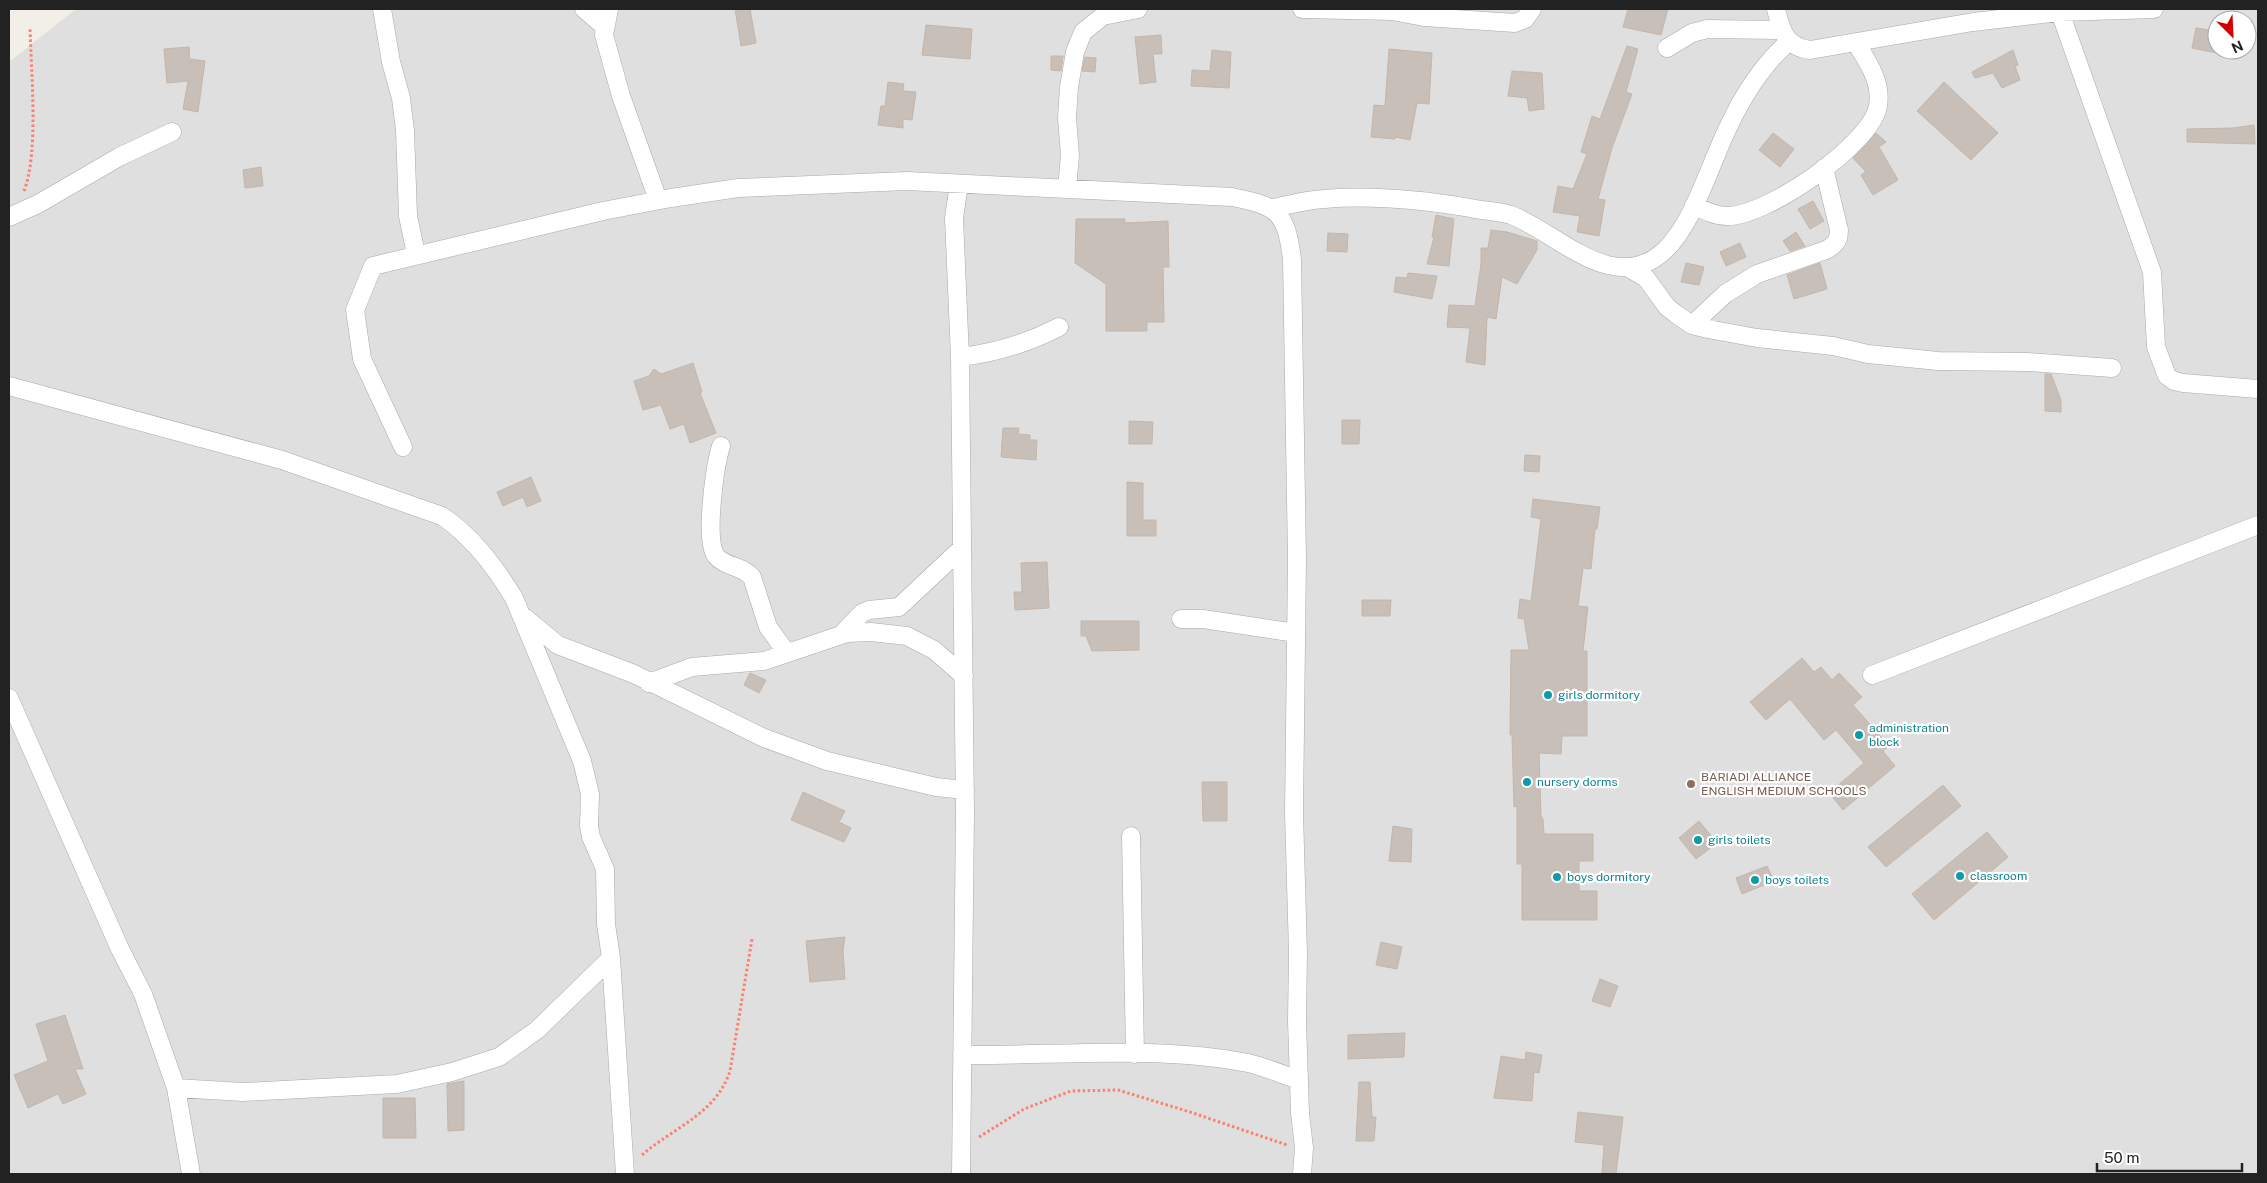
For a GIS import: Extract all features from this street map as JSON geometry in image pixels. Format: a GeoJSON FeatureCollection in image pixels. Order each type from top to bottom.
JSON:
{"type":"FeatureCollection","features":[{"type":"Feature","properties":{"kind":"street"},"geometry":{"type":"LineString","coordinates":[[382,9],[401,98],[408,216],[416,254]]}},
{"type":"Feature","properties":{"kind":"street"},"geometry":{"type":"LineString","coordinates":[[584,9],[605,27]]}},
{"type":"Feature","properties":{"kind":"street"},"geometry":{"type":"LineString","coordinates":[[609,9],[604,35],[621,96],[658,200]]}},
{"type":"Feature","properties":{"kind":"street"},"geometry":{"type":"LineString","coordinates":[[1067,189],[1070,155],[1067,118],[1075,52],[1083,32],[1103,16],[1138,9]]}},
{"type":"Feature","properties":{"kind":"street"},"geometry":{"type":"LineString","coordinates":[[1302,9],[1392,11],[1424,17],[1502,22],[1515,22],[1525,19],[1532,9]]}},
{"type":"Feature","properties":{"kind":"street"},"geometry":{"type":"LineString","coordinates":[[1776,9],[1785,36],[1799,49],[1810,50],[1973,22],[2068,11],[2154,9]]}},
{"type":"Feature","properties":{"kind":"street"},"geometry":{"type":"LineString","coordinates":[[2068,11],[2152,272],[2156,347],[2167,376],[2174,381],[2183,383],[2258,389]]}},
{"type":"Feature","properties":{"kind":"street"},"geometry":{"type":"LineString","coordinates":[[1667,48],[1692,33],[1706,28],[1785,36]]}},
{"type":"Feature","properties":{"kind":"street"},"geometry":{"type":"LineString","coordinates":[[1272,208],[1323,199],[1411,200],[1458,206],[1510,215],[1603,265],[1636,267],[1663,252],[1678,235],[1694,205],[1732,118],[1750,86],[1785,36]]}},
{"type":"Feature","properties":{"kind":"street"},"geometry":{"type":"LineString","coordinates":[[1694,205],[1709,213],[1726,216],[1741,214],[1763,207],[1789,194],[1824,168],[1868,127],[1878,108],[1878,92],[1873,71],[1856,43]]}},
{"type":"Feature","properties":{"kind":"street"},"geometry":{"type":"LineString","coordinates":[[12,216],[38,204],[119,157],[172,132]]}},
{"type":"Feature","properties":{"kind":"street"},"geometry":{"type":"LineString","coordinates":[[1692,324],[1725,294],[1757,274],[1826,250],[1834,245],[1839,238],[1839,230],[1824,168]]}},
{"type":"Feature","properties":{"kind":"street"},"geometry":{"type":"LineString","coordinates":[[403,447],[362,359],[355,310],[373,266],[416,254],[658,200],[738,188],[907,181],[1232,198],[1258,202],[1272,208],[1280,216],[1288,229],[1292,259],[1296,633],[1294,813],[1298,1080],[1304,1148],[1302,1174]]}},
{"type":"Feature","properties":{"kind":"street"},"geometry":{"type":"LineString","coordinates":[[959,184],[954,218],[960,358],[965,790],[961,1174]]}},
{"type":"Feature","properties":{"kind":"street"},"geometry":{"type":"LineString","coordinates":[[1627,267],[1646,278],[1667,307],[1692,324],[1756,338],[1833,346],[1868,354],[1938,361],[2028,362],[2112,368]]}},
{"type":"Feature","properties":{"kind":"street"},"geometry":{"type":"LineString","coordinates":[[960,358],[995,352],[1032,340],[1059,327]]}},
{"type":"Feature","properties":{"kind":"street"},"geometry":{"type":"LineString","coordinates":[[9,386],[282,460],[442,516],[458,527],[474,543],[502,579],[520,613],[582,761],[590,794],[588,826],[605,869],[606,924],[611,958],[624,1172]]}},
{"type":"Feature","properties":{"kind":"street"},"geometry":{"type":"LineString","coordinates":[[721,446],[715,468],[710,542],[715,555],[722,561],[747,571],[752,578],[768,627],[787,653]]}},
{"type":"Feature","properties":{"kind":"street"},"geometry":{"type":"LineString","coordinates":[[1872,675],[2258,526]]}},
{"type":"Feature","properties":{"kind":"street"},"geometry":{"type":"LineString","coordinates":[[842,634],[862,613],[869,610],[899,607],[962,548]]}},
{"type":"Feature","properties":{"kind":"street"},"geometry":{"type":"LineString","coordinates":[[520,613],[558,645],[607,663],[764,738],[827,760],[936,786],[965,790]]}},
{"type":"Feature","properties":{"kind":"street"},"geometry":{"type":"LineString","coordinates":[[1181,619],[1203,619],[1296,633]]}},
{"type":"Feature","properties":{"kind":"street"},"geometry":{"type":"LineString","coordinates":[[649,683],[692,667],[764,661],[842,634],[871,632],[907,636],[934,650],[964,676]]}},
{"type":"Feature","properties":{"kind":"street"},"geometry":{"type":"LineString","coordinates":[[9,698],[112,933],[143,994],[176,1088],[191,1174]]}},
{"type":"Feature","properties":{"kind":"street"},"geometry":{"type":"LineString","coordinates":[[1131,836],[1135,1054]]}},
{"type":"Feature","properties":{"kind":"street"},"geometry":{"type":"LineString","coordinates":[[176,1088],[243,1092],[396,1084],[452,1072],[499,1057],[537,1030],[611,958]]}},
{"type":"Feature","properties":{"kind":"street"},"geometry":{"type":"LineString","coordinates":[[962,1055],[1135,1054],[1232,1061],[1256,1066],[1298,1080]]}},
{"type":"Feature","properties":{"kind":"path"},"geometry":{"type":"LineString","coordinates":[[12,216],[29,177],[32,98],[30,28]]}},
{"type":"Feature","properties":{"kind":"path"},"geometry":{"type":"LineString","coordinates":[[624,1172],[664,1137],[705,1111],[724,1088],[730,1071],[752,939]]}},
{"type":"Feature","properties":{"kind":"path"},"geometry":{"type":"LineString","coordinates":[[961,1148],[1024,1109],[1071,1091],[1118,1090],[1190,1112],[1280,1144],[1304,1148]]}},
{"type":"Feature","properties":{"kind":"shaded area"},"geometry":{"type":"Polygon","coordinates":[[[76,9],[2258,9],[2258,1174],[9,1174],[9,62],[76,9]]]}},
{"type":"Feature","properties":{"kind":"building"},"geometry":{"type":"Polygon","coordinates":[[[735,9],[750,9],[756,43],[741,46],[735,9]]]}},
{"type":"Feature","properties":{"kind":"building"},"geometry":{"type":"Polygon","coordinates":[[[1628,9],[1668,9],[1661,35],[1623,27],[1628,9]]]}},
{"type":"Feature","properties":{"kind":"building"},"geometry":{"type":"Polygon","coordinates":[[[926,25],[972,29],[970,59],[922,55],[926,25]]]}},
{"type":"Feature","properties":{"kind":"building"},"geometry":{"type":"Polygon","coordinates":[[[2196,28],[2207,30],[2207,51],[2192,48],[2196,28]]]}},
{"type":"Feature","properties":{"kind":"building"},"geometry":{"type":"Polygon","coordinates":[[[1161,35],[1162,54],[1153,54],[1156,82],[1140,84],[1135,37],[1161,35]]]}},
{"type":"Feature","properties":{"kind":"building"},"geometry":{"type":"Polygon","coordinates":[[[1627,46],[1638,49],[1626,92],[1632,94],[1612,148],[1598,199],[1605,200],[1599,236],[1577,232],[1580,216],[1553,212],[1558,186],[1573,189],[1587,154],[1581,152],[1592,116],[1600,119],[1627,46]]]}},
{"type":"Feature","properties":{"kind":"building"},"geometry":{"type":"Polygon","coordinates":[[[189,47],[190,65],[191,59],[205,61],[198,112],[183,109],[188,81],[167,83],[164,49],[189,47]]]}},
{"type":"Feature","properties":{"kind":"building"},"geometry":{"type":"Polygon","coordinates":[[[1389,49],[1432,53],[1429,104],[1417,103],[1410,140],[1395,137],[1395,139],[1371,137],[1374,105],[1385,106],[1389,49]]]}},
{"type":"Feature","properties":{"kind":"building"},"geometry":{"type":"Polygon","coordinates":[[[1212,50],[1231,52],[1229,88],[1191,86],[1192,70],[1210,71],[1212,50]]]}},
{"type":"Feature","properties":{"kind":"building"},"geometry":{"type":"Polygon","coordinates":[[[2013,50],[2018,65],[2015,66],[2020,80],[2002,88],[1993,73],[1975,78],[1972,72],[2013,50]]]}},
{"type":"Feature","properties":{"kind":"building"},"geometry":{"type":"Polygon","coordinates":[[[1051,56],[1063,56],[1061,71],[1051,70],[1051,56]]]}},
{"type":"Feature","properties":{"kind":"building"},"geometry":{"type":"Polygon","coordinates":[[[1085,57],[1096,58],[1095,72],[1082,71],[1085,57]]]}},
{"type":"Feature","properties":{"kind":"building"},"geometry":{"type":"Polygon","coordinates":[[[1512,71],[1542,73],[1544,109],[1529,111],[1527,98],[1508,96],[1512,71]]]}},
{"type":"Feature","properties":{"kind":"building"},"geometry":{"type":"Polygon","coordinates":[[[888,82],[904,84],[903,91],[916,92],[912,120],[903,119],[903,128],[878,125],[881,106],[885,106],[888,82]]]}},
{"type":"Feature","properties":{"kind":"building"},"geometry":{"type":"Polygon","coordinates":[[[1944,82],[1998,133],[1971,160],[1917,111],[1944,82]]]}},
{"type":"Feature","properties":{"kind":"building"},"geometry":{"type":"Polygon","coordinates":[[[2254,125],[2255,144],[2187,142],[2187,129],[2233,128],[2254,125]]]}},
{"type":"Feature","properties":{"kind":"building"},"geometry":{"type":"Polygon","coordinates":[[[1773,133],[1794,149],[1780,167],[1759,150],[1773,133]]]}},
{"type":"Feature","properties":{"kind":"building"},"geometry":{"type":"Polygon","coordinates":[[[1876,133],[1886,142],[1879,147],[1898,180],[1873,195],[1861,175],[1866,172],[1853,158],[1876,133]]]}},
{"type":"Feature","properties":{"kind":"building"},"geometry":{"type":"Polygon","coordinates":[[[261,167],[263,186],[245,188],[243,170],[261,167]]]}},
{"type":"Feature","properties":{"kind":"building"},"geometry":{"type":"Polygon","coordinates":[[[1813,201],[1824,221],[1810,229],[1798,209],[1813,201]]]}},
{"type":"Feature","properties":{"kind":"building"},"geometry":{"type":"Polygon","coordinates":[[[1436,215],[1454,219],[1449,266],[1427,264],[1434,237],[1432,237],[1436,215]]]}},
{"type":"Feature","properties":{"kind":"building"},"geometry":{"type":"Polygon","coordinates":[[[1076,219],[1125,219],[1125,223],[1168,221],[1169,267],[1163,267],[1164,322],[1147,322],[1147,331],[1106,331],[1106,284],[1075,263],[1076,219]]]}},
{"type":"Feature","properties":{"kind":"building"},"geometry":{"type":"Polygon","coordinates":[[[1491,230],[1507,232],[1537,241],[1537,250],[1517,284],[1502,277],[1496,319],[1487,317],[1485,365],[1466,362],[1470,328],[1447,327],[1449,305],[1475,306],[1481,264],[1481,248],[1488,248],[1491,230]]]}},
{"type":"Feature","properties":{"kind":"building"},"geometry":{"type":"Polygon","coordinates":[[[1796,232],[1805,246],[1790,251],[1783,241],[1796,232]]]}},
{"type":"Feature","properties":{"kind":"building"},"geometry":{"type":"Polygon","coordinates":[[[1328,233],[1348,234],[1347,252],[1327,251],[1328,233]]]}},
{"type":"Feature","properties":{"kind":"building"},"geometry":{"type":"Polygon","coordinates":[[[1740,243],[1746,257],[1726,266],[1720,252],[1740,243]]]}},
{"type":"Feature","properties":{"kind":"building"},"geometry":{"type":"Polygon","coordinates":[[[1686,263],[1704,267],[1699,285],[1681,282],[1686,263]]]}},
{"type":"Feature","properties":{"kind":"building"},"geometry":{"type":"Polygon","coordinates":[[[1820,263],[1827,289],[1794,299],[1787,275],[1820,263]]]}},
{"type":"Feature","properties":{"kind":"building"},"geometry":{"type":"Polygon","coordinates":[[[1408,273],[1437,276],[1432,299],[1394,292],[1396,277],[1407,278],[1408,273]]]}},
{"type":"Feature","properties":{"kind":"building"},"geometry":{"type":"Polygon","coordinates":[[[693,363],[702,392],[700,393],[716,433],[690,443],[684,424],[670,429],[661,405],[643,410],[634,381],[649,376],[654,369],[661,374],[693,363]]]}},
{"type":"Feature","properties":{"kind":"building"},"geometry":{"type":"Polygon","coordinates":[[[2045,374],[2051,374],[2061,400],[2061,412],[2045,411],[2045,374]]]}},
{"type":"Feature","properties":{"kind":"building"},"geometry":{"type":"Polygon","coordinates":[[[1342,420],[1360,420],[1359,444],[1342,444],[1342,420]]]}},
{"type":"Feature","properties":{"kind":"building"},"geometry":{"type":"Polygon","coordinates":[[[1129,421],[1153,422],[1152,444],[1129,444],[1129,421]]]}},
{"type":"Feature","properties":{"kind":"building"},"geometry":{"type":"Polygon","coordinates":[[[1003,428],[1019,428],[1018,434],[1030,435],[1030,440],[1037,440],[1036,460],[1001,457],[1003,428]]]}},
{"type":"Feature","properties":{"kind":"building"},"geometry":{"type":"Polygon","coordinates":[[[1525,455],[1540,456],[1539,472],[1524,471],[1525,455]]]}},
{"type":"Feature","properties":{"kind":"building"},"geometry":{"type":"Polygon","coordinates":[[[531,477],[541,501],[527,507],[523,497],[503,506],[497,492],[531,477]]]}},
{"type":"Feature","properties":{"kind":"building"},"geometry":{"type":"Polygon","coordinates":[[[1127,482],[1143,483],[1143,520],[1156,520],[1156,536],[1127,536],[1127,482]]]}},
{"type":"Feature","properties":{"kind":"building"},"geometry":{"type":"Polygon","coordinates":[[[1533,499],[1600,507],[1597,529],[1595,529],[1591,569],[1583,568],[1578,606],[1588,607],[1583,651],[1587,651],[1587,736],[1562,736],[1561,754],[1539,753],[1541,816],[1544,834],[1593,834],[1593,861],[1579,861],[1579,891],[1597,891],[1597,920],[1522,920],[1522,864],[1517,864],[1517,806],[1514,807],[1512,735],[1510,735],[1511,650],[1529,650],[1524,619],[1518,618],[1520,599],[1531,601],[1541,519],[1531,517],[1533,499]]]}},
{"type":"Feature","properties":{"kind":"building"},"geometry":{"type":"Polygon","coordinates":[[[1047,562],[1049,608],[1015,610],[1014,592],[1022,592],[1021,563],[1047,562]]]}},
{"type":"Feature","properties":{"kind":"building"},"geometry":{"type":"Polygon","coordinates":[[[1362,600],[1391,600],[1390,616],[1362,616],[1362,600]]]}},
{"type":"Feature","properties":{"kind":"building"},"geometry":{"type":"Polygon","coordinates":[[[1081,621],[1139,621],[1139,650],[1092,651],[1086,636],[1081,636],[1081,621]]]}},
{"type":"Feature","properties":{"kind":"building","name":"administration block"},"geometry":{"type":"Polygon","coordinates":[[[1802,658],[1814,672],[1821,667],[1832,680],[1839,673],[1862,697],[1853,705],[1889,746],[1883,751],[1895,766],[1843,810],[1829,793],[1864,763],[1836,730],[1824,740],[1790,699],[1766,720],[1750,702],[1802,658]]]}},
{"type":"Feature","properties":{"kind":"building"},"geometry":{"type":"Polygon","coordinates":[[[750,673],[766,680],[759,693],[744,685],[750,673]]]}},
{"type":"Feature","properties":{"kind":"building"},"geometry":{"type":"Polygon","coordinates":[[[1202,782],[1227,782],[1227,821],[1203,821],[1202,782]]]}},
{"type":"Feature","properties":{"kind":"building"},"geometry":{"type":"Polygon","coordinates":[[[1943,785],[1961,806],[1886,867],[1868,847],[1943,785]]]}},
{"type":"Feature","properties":{"kind":"building"},"geometry":{"type":"Polygon","coordinates":[[[803,792],[845,811],[839,822],[851,828],[844,842],[791,820],[803,792]]]}},
{"type":"Feature","properties":{"kind":"building","name":"girls toilets"},"geometry":{"type":"Polygon","coordinates":[[[1699,821],[1717,843],[1696,859],[1679,838],[1699,821]]]}},
{"type":"Feature","properties":{"kind":"building"},"geometry":{"type":"Polygon","coordinates":[[[1393,826],[1412,829],[1411,862],[1389,861],[1393,826]]]}},
{"type":"Feature","properties":{"kind":"building","name":"classroom"},"geometry":{"type":"Polygon","coordinates":[[[1987,832],[2008,857],[1934,920],[1912,894],[1987,832]]]}},
{"type":"Feature","properties":{"kind":"building","name":"boys toilets"},"geometry":{"type":"Polygon","coordinates":[[[1767,866],[1774,881],[1742,894],[1736,878],[1767,866]]]}},
{"type":"Feature","properties":{"kind":"building"},"geometry":{"type":"Polygon","coordinates":[[[845,937],[843,951],[845,979],[810,982],[806,941],[845,937]]]}},
{"type":"Feature","properties":{"kind":"building"},"geometry":{"type":"Polygon","coordinates":[[[1381,942],[1402,947],[1397,969],[1376,965],[1381,942]]]}},
{"type":"Feature","properties":{"kind":"building"},"geometry":{"type":"Polygon","coordinates":[[[1600,979],[1618,986],[1610,1007],[1592,1001],[1600,979]]]}},
{"type":"Feature","properties":{"kind":"building"},"geometry":{"type":"Polygon","coordinates":[[[65,1015],[83,1069],[75,1069],[86,1094],[63,1104],[58,1094],[28,1108],[14,1075],[48,1061],[36,1024],[65,1015]]]}},
{"type":"Feature","properties":{"kind":"building"},"geometry":{"type":"Polygon","coordinates":[[[1405,1033],[1404,1057],[1348,1059],[1348,1035],[1405,1033]]]}},
{"type":"Feature","properties":{"kind":"building"},"geometry":{"type":"Polygon","coordinates":[[[1526,1052],[1542,1055],[1539,1073],[1534,1072],[1532,1101],[1494,1098],[1501,1056],[1525,1060],[1526,1052]]]}},
{"type":"Feature","properties":{"kind":"building"},"geometry":{"type":"Polygon","coordinates":[[[464,1081],[464,1130],[448,1131],[447,1084],[464,1081]]]}},
{"type":"Feature","properties":{"kind":"building"},"geometry":{"type":"Polygon","coordinates":[[[1359,1082],[1370,1082],[1372,1117],[1376,1117],[1374,1141],[1356,1141],[1359,1082]]]}},
{"type":"Feature","properties":{"kind":"building"},"geometry":{"type":"Polygon","coordinates":[[[383,1098],[415,1098],[416,1138],[383,1138],[383,1098]]]}},
{"type":"Feature","properties":{"kind":"building"},"geometry":{"type":"Polygon","coordinates":[[[1578,1112],[1623,1117],[1616,1174],[1602,1174],[1604,1145],[1575,1142],[1578,1112]]]}},
{"type":"Feature","properties":{"kind":"place","name":"girls dormitory"},"geometry":{"type":"Point","coordinates":[1548,695]}},
{"type":"Feature","properties":{"kind":"place","name":"administration block"},"geometry":{"type":"Point","coordinates":[1859,735]}},
{"type":"Feature","properties":{"kind":"place","name":"nursery dorms"},"geometry":{"type":"Point","coordinates":[1527,782]}},
{"type":"Feature","properties":{"kind":"place","name":"BARIADI ALLIANCE ENGLISH MEDIUM SCHOOLS"},"geometry":{"type":"Point","coordinates":[1691,784]}},
{"type":"Feature","properties":{"kind":"place","name":"girls toilets"},"geometry":{"type":"Point","coordinates":[1698,840]}},
{"type":"Feature","properties":{"kind":"place","name":"classroom"},"geometry":{"type":"Point","coordinates":[1960,876]}},
{"type":"Feature","properties":{"kind":"place","name":"boys dormitory"},"geometry":{"type":"Point","coordinates":[1557,877]}},
{"type":"Feature","properties":{"kind":"place","name":"boys toilets"},"geometry":{"type":"Point","coordinates":[1755,880]}}]}
